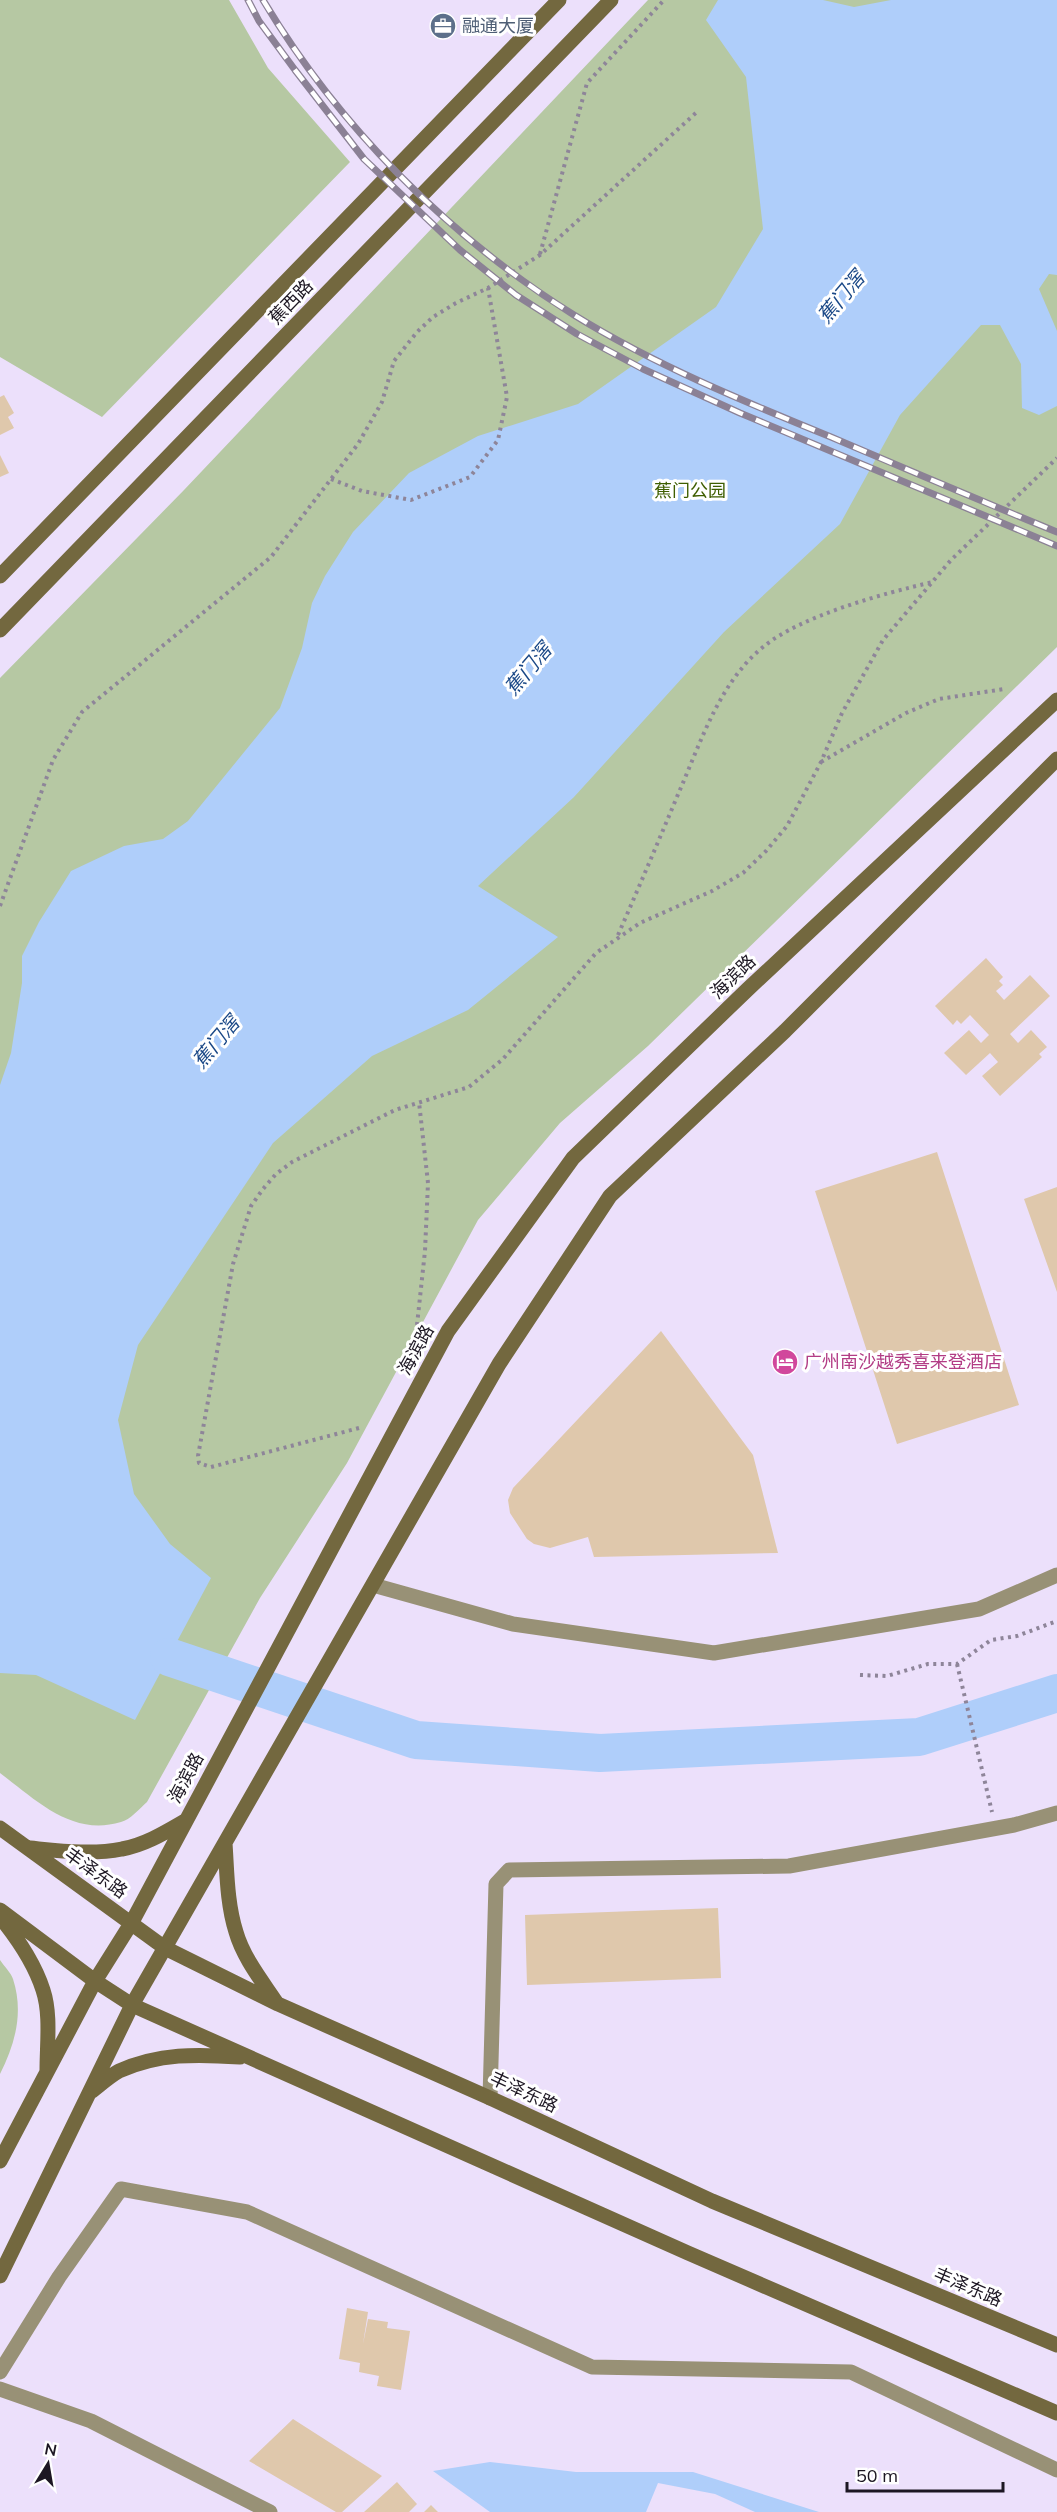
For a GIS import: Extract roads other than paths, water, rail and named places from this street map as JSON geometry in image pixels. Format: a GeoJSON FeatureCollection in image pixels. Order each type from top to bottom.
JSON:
{"type":"FeatureCollection","features":[{"type":"Feature","properties":{"kind":"street","name":"蕉西路"},"geometry":{"type":"LineString","coordinates":[[0,576],[559,0]]}},
{"type":"Feature","properties":{"kind":"street","name":"蕉西路"},"geometry":{"type":"LineString","coordinates":[[0,630],[611,0]]}},
{"type":"Feature","properties":{"kind":"street","name":"海滨路"},"geometry":{"type":"LineString","coordinates":[[0,2162],[95,1981],[132,1922],[448,1331],[573,1158],[756,981],[1057,700]]}},
{"type":"Feature","properties":{"kind":"street"},"geometry":{"type":"LineString","coordinates":[[0,2276],[132,2005],[499,1364],[610,1196],[785,1031],[1057,759]]}},
{"type":"Feature","properties":{"kind":"street"},"geometry":{"type":"LineString","coordinates":[[373,1584],[513,1624],[714,1653],[979,1609],[1057,1575]]}},
{"type":"Feature","properties":{"kind":"street"},"geometry":{"type":"LineString","coordinates":[[490,2098],[496,1884],[509,1870],[789,1866],[996,1828],[1057,1813]]}},
{"type":"Feature","properties":{"kind":"street"},"geometry":{"type":"LineString","coordinates":[[28,1848],[85,1853],[123,1849],[155,1838],[185,1821]]}},
{"type":"Feature","properties":{"kind":"street","name":"丰泽东路"},"geometry":{"type":"LineString","coordinates":[[0,1828],[165,1948],[278,2004],[490,2098],[712,2201],[1057,2345]]}},
{"type":"Feature","properties":{"kind":"street"},"geometry":{"type":"LineString","coordinates":[[225,1843],[228,1891],[236,1934],[254,1971],[278,2004]]}},
{"type":"Feature","properties":{"kind":"street"},"geometry":{"type":"LineString","coordinates":[[0,1910],[95,1981],[132,2005],[699,2258],[1057,2413]]}},
{"type":"Feature","properties":{"kind":"street"},"geometry":{"type":"LineString","coordinates":[[0,1917],[23,1947],[43,1990],[47,2072]]}},
{"type":"Feature","properties":{"kind":"street"},"geometry":{"type":"LineString","coordinates":[[90,2092],[118,2072],[154,2060],[192,2054],[251,2058]]}},
{"type":"Feature","properties":{"kind":"street"},"geometry":{"type":"LineString","coordinates":[[0,2372],[59,2277],[121,2189],[247,2212],[592,2367],[851,2372],[1057,2470]]}},
{"type":"Feature","properties":{"kind":"street"},"geometry":{"type":"LineString","coordinates":[[0,2389],[91,2421],[270,2512]]}},
{"type":"Feature","properties":{"kind":"water","name":"蕉门滘"},"geometry":{"type":"Polygon","coordinates":[[[718,0],[823,0],[854,7],[891,0],[1057,0],[1057,275],[1049,274],[1039,289],[1057,331],[1057,406],[1039,415],[1022,408],[1021,364],[1000,325],[981,325],[900,415],[840,524],[724,632],[574,797],[478,886],[558,937],[468,1010],[372,1056],[273,1143],[138,1345],[118,1420],[134,1494],[170,1544],[211,1578],[135,1720],[36,1675],[0,1673],[0,1085],[11,1053],[22,983],[22,956],[39,922],[71,871],[124,846],[163,839],[188,821],[280,708],[302,648],[312,603],[325,576],[353,532],[409,473],[478,436],[578,404],[716,307],[763,229],[746,77],[706,20],[718,0]]]}},
{"type":"Feature","properties":{"kind":"water"},"geometry":{"type":"Polygon","coordinates":[[[490,2462],[576,2472],[693,2472],[819,2512],[755,2512],[715,2494],[658,2483],[646,2512],[490,2512],[433,2471],[490,2462]]]}},
{"type":"Feature","properties":{"kind":"waterway"},"geometry":{"type":"LineString","coordinates":[[169,1657],[416,1740],[600,1753],[919,1737],[1057,1693]]}},
{"type":"Feature","properties":{"kind":"railway"},"geometry":{"type":"LineString","coordinates":[[248,0],[259,21],[364,159],[460,250],[516,295],[577,334],[643,369],[740,413],[1057,546]]}},
{"type":"Feature","properties":{"kind":"railway"},"geometry":{"type":"LineString","coordinates":[[263,0],[293,47],[326,92],[400,176],[483,250],[574,315],[636,350],[700,381],[1057,532]]}},
{"type":"Feature","properties":{"kind":"place","name":"融通大厦"},"geometry":{"type":"Point","coordinates":[443,26]}},
{"type":"Feature","properties":{"kind":"place","name":"广州南沙越秀喜来登酒店"},"geometry":{"type":"Point","coordinates":[785,1362]}},
{"type":"Feature","properties":{"kind":"park label","name":"蕉门公园"},"geometry":{"type":"Point","coordinates":[690,491]}}]}
